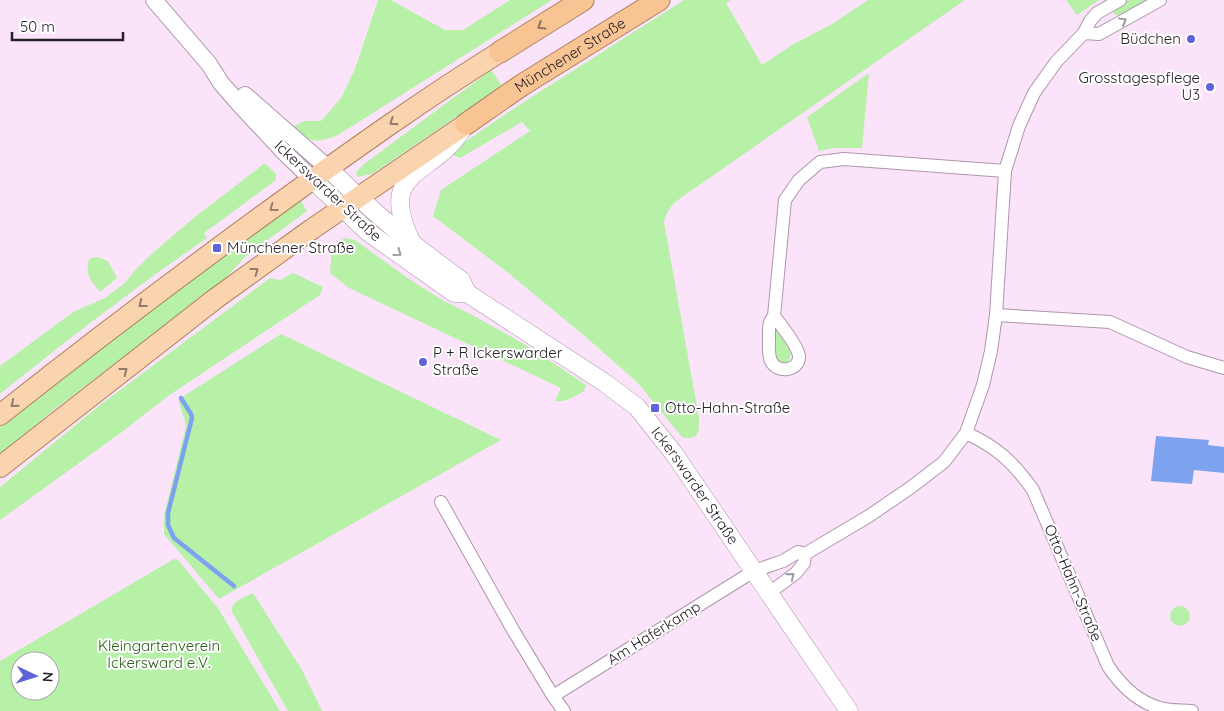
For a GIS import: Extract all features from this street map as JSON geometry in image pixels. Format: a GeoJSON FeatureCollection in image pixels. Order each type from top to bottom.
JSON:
{"type":"FeatureCollection","features":[{"type":"Feature","properties":{"kind":"highway"},"geometry":{"type":"LineString","coordinates":[[500,52],[583,0]]}},
{"type":"Feature","properties":{"kind":"highway","name":"Münchener Straße"},"geometry":{"type":"LineString","coordinates":[[466,124],[522,85],[659,0]]}},
{"type":"Feature","properties":{"kind":"main road"},"geometry":{"type":"LineString","coordinates":[[0,415],[158,292],[320,173],[431,95],[500,52]]}},
{"type":"Feature","properties":{"kind":"main road"},"geometry":{"type":"LineString","coordinates":[[412,243],[400,210],[399,201],[403,187],[411,175],[453,143],[466,124]]}},
{"type":"Feature","properties":{"kind":"main road","name":"Münchener Straße"},"geometry":{"type":"LineString","coordinates":[[0,467],[215,299],[350,203],[466,124]]}},
{"type":"Feature","properties":{"kind":"main road","name":"Ickerswarder Straße"},"geometry":{"type":"LineString","coordinates":[[320,173],[350,203],[412,243],[461,280],[467,293],[605,383],[637,407],[675,455],[849,711]]}},
{"type":"Feature","properties":{"kind":"main road","name":"Ickerswarder Straße"},"geometry":{"type":"LineString","coordinates":[[350,203],[368,232],[454,293],[467,293]]}},
{"type":"Feature","properties":{"kind":"street","name":"Ickerswarder Straße"},"geometry":{"type":"LineString","coordinates":[[154,0],[209,64],[241,106],[285,153],[320,173]]}},
{"type":"Feature","properties":{"kind":"street"},"geometry":{"type":"LineString","coordinates":[[754,571],[783,561],[798,552],[805,554],[869,516],[944,462],[966,434],[983,385],[991,351],[996,315],[1005,171],[1019,126],[1034,93],[1056,62],[1084,33],[1090,20],[1097,13],[1120,0]]}},
{"type":"Feature","properties":{"kind":"street"},"geometry":{"type":"LineString","coordinates":[[1084,33],[1098,34],[1160,0]]}},
{"type":"Feature","properties":{"kind":"street"},"geometry":{"type":"LineString","coordinates":[[774,316],[785,200],[799,180],[820,162],[844,159],[1005,171]]}},
{"type":"Feature","properties":{"kind":"street"},"geometry":{"type":"LineString","coordinates":[[996,315],[1110,322],[1187,357],[1224,368]]}},
{"type":"Feature","properties":{"kind":"street","name":"Otto-Hahn-Straße"},"geometry":{"type":"LineString","coordinates":[[966,434],[983,440],[1002,453],[1018,469],[1032,490],[1108,666],[1115,677],[1146,707],[1192,711]]}},
{"type":"Feature","properties":{"kind":"street"},"geometry":{"type":"LineString","coordinates":[[441,502],[513,630],[564,711]]}},
{"type":"Feature","properties":{"kind":"street"},"geometry":{"type":"LineString","coordinates":[[769,593],[796,573],[804,563],[805,554]]}},
{"type":"Feature","properties":{"kind":"street","name":"Am Haferkamp"},"geometry":{"type":"LineString","coordinates":[[553,696],[754,571]]}},
{"type":"Feature","properties":{"kind":"green space"},"geometry":{"type":"Polygon","coordinates":[[[378,0],[391,0],[445,30],[463,30],[510,0],[552,0],[338,135],[324,140],[308,139],[291,128],[304,121],[321,121],[341,98],[355,69],[378,0]]]}},
{"type":"Feature","properties":{"kind":"green space"},"geometry":{"type":"Polygon","coordinates":[[[684,0],[732,0],[726,3],[762,65],[792,45],[832,24],[868,0],[965,0],[685,195],[669,210],[664,222],[699,418],[697,434],[692,438],[682,437],[638,383],[587,338],[507,272],[433,216],[441,190],[530,131],[522,122],[460,158],[449,153],[516,107],[684,0]]]}},
{"type":"Feature","properties":{"kind":"green space"},"geometry":{"type":"Polygon","coordinates":[[[1066,0],[1099,0],[1077,15],[1066,0]]]}},
{"type":"Feature","properties":{"kind":"green space"},"geometry":{"type":"Polygon","coordinates":[[[1127,0],[1150,0],[1120,16],[1114,14],[1114,8],[1127,0]]]}},
{"type":"Feature","properties":{"kind":"green space"},"geometry":{"type":"Polygon","coordinates":[[[491,70],[502,86],[372,174],[357,177],[356,172],[364,164],[491,70]]]}},
{"type":"Feature","properties":{"kind":"green space"},"geometry":{"type":"Polygon","coordinates":[[[869,73],[862,148],[834,148],[819,151],[807,117],[869,73]]]}},
{"type":"Feature","properties":{"kind":"green space"},"geometry":{"type":"Polygon","coordinates":[[[265,163],[276,174],[276,180],[204,233],[207,238],[102,314],[0,394],[0,366],[73,312],[105,298],[125,283],[136,269],[156,250],[265,163]]]}},
{"type":"Feature","properties":{"kind":"green space"},"geometry":{"type":"Polygon","coordinates":[[[301,201],[307,211],[245,257],[223,281],[55,409],[0,454],[0,427],[149,311],[301,201]]]}},
{"type":"Feature","properties":{"kind":"green space"},"geometry":{"type":"Polygon","coordinates":[[[346,238],[355,240],[409,279],[444,301],[531,348],[586,385],[584,391],[567,400],[555,401],[561,388],[349,288],[330,273],[332,246],[346,238]]]}},
{"type":"Feature","properties":{"kind":"green space"},"geometry":{"type":"Polygon","coordinates":[[[97,257],[108,261],[117,278],[100,292],[88,273],[89,259],[97,257]]]}},
{"type":"Feature","properties":{"kind":"green space"},"geometry":{"type":"Polygon","coordinates":[[[293,273],[323,287],[320,295],[168,396],[122,432],[0,520],[0,487],[100,405],[270,278],[280,280],[293,273]]]}},
{"type":"Feature","properties":{"kind":"green space"},"geometry":{"type":"Polygon","coordinates":[[[774,325],[777,325],[791,354],[788,363],[781,364],[776,356],[774,325]]]}},
{"type":"Feature","properties":{"kind":"green space"},"geometry":{"type":"Polygon","coordinates":[[[281,334],[501,440],[219,599],[164,534],[164,515],[186,426],[179,399],[281,334]]]}},
{"type":"Feature","properties":{"kind":"green space","name":"Kleingartenverein Ickersward e.V."},"geometry":{"type":"Polygon","coordinates":[[[174,559],[178,560],[218,608],[280,711],[0,711],[0,661],[10,655],[10,701],[60,701],[60,651],[17,651],[174,559]]]}},
{"type":"Feature","properties":{"kind":"green space"},"geometry":{"type":"Polygon","coordinates":[[[253,593],[302,670],[322,711],[288,711],[232,612],[235,602],[253,593]]]}},
{"type":"Feature","properties":{"kind":"green space"},"geometry":{"type":"Polygon","coordinates":[[[1180,606],[1187,609],[1190,616],[1187,623],[1180,626],[1173,623],[1170,616],[1173,609],[1180,606]]]}},
{"type":"Feature","properties":{"kind":"water"},"geometry":{"type":"Polygon","coordinates":[[[1156,436],[1209,440],[1208,445],[1224,447],[1224,473],[1194,470],[1192,484],[1151,481],[1156,436]]]}},
{"type":"Feature","properties":{"kind":"waterway"},"geometry":{"type":"LineString","coordinates":[[181,398],[192,418],[168,513],[168,525],[174,538],[234,586]]}},
{"type":"Feature","properties":{"kind":"place","name":"Büdchen"},"geometry":{"type":"Point","coordinates":[1191,39]}},
{"type":"Feature","properties":{"kind":"place","name":"Grosstagespflege U3"},"geometry":{"type":"Point","coordinates":[1210,87]}},
{"type":"Feature","properties":{"kind":"place","name":"Münchener Straße"},"geometry":{"type":"Point","coordinates":[217,248]}},
{"type":"Feature","properties":{"kind":"place","name":"P + R Ickerswarder Straße"},"geometry":{"type":"Point","coordinates":[423,362]}},
{"type":"Feature","properties":{"kind":"place","name":"Otto-Hahn-Straße"},"geometry":{"type":"Point","coordinates":[655,408]}}]}
